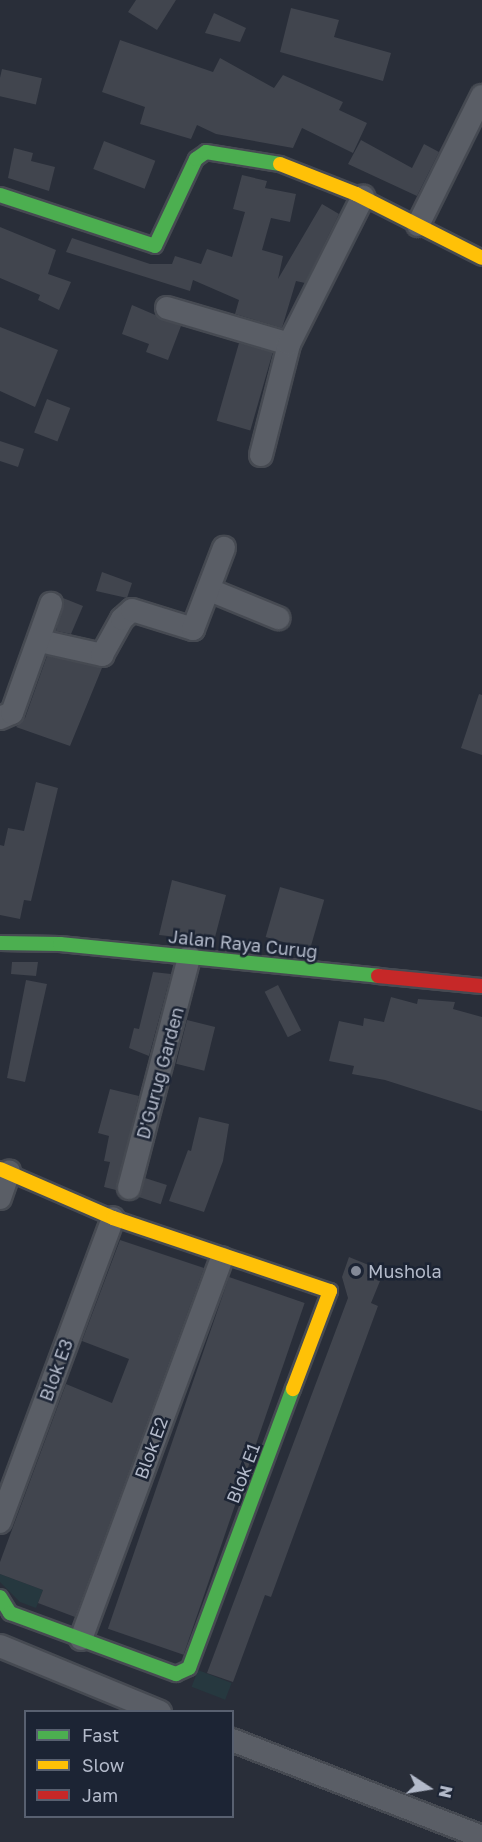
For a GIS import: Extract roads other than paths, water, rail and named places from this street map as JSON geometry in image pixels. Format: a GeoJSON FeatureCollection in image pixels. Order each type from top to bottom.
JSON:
{"type":"FeatureCollection","features":[{"type":"Feature","properties":{"kind":"street"},"geometry":{"type":"LineString","coordinates":[[418,225],[482,96]]}},
{"type":"Feature","properties":{"kind":"street"},"geometry":{"type":"LineString","coordinates":[[1,198],[148,247],[161,241],[196,159],[206,152],[276,162],[363,196],[482,258]]}},
{"type":"Feature","properties":{"kind":"street"},"geometry":{"type":"LineString","coordinates":[[261,455],[289,344],[363,196]]}},
{"type":"Feature","properties":{"kind":"street"},"geometry":{"type":"LineString","coordinates":[[167,308],[289,344]]}},
{"type":"Feature","properties":{"kind":"street"},"geometry":{"type":"LineString","coordinates":[[40,641],[94,657],[102,655],[122,619],[132,610],[193,629],[210,590],[224,548]]}},
{"type":"Feature","properties":{"kind":"street"},"geometry":{"type":"LineString","coordinates":[[210,590],[278,618]]}},
{"type":"Feature","properties":{"kind":"street"},"geometry":{"type":"LineString","coordinates":[[0,718],[12,713],[40,641],[51,604]]}},
{"type":"Feature","properties":{"kind":"street","name":"Jalan Raya Curug"},"geometry":{"type":"LineString","coordinates":[[0,943],[60,944],[482,986]]}},
{"type":"Feature","properties":{"kind":"street","name":"D'Gurug Garden"},"geometry":{"type":"LineString","coordinates":[[129,1188],[189,957]]}},
{"type":"Feature","properties":{"kind":"street"},"geometry":{"type":"LineString","coordinates":[[0,1198],[5,1171],[113,1218],[222,1258]]}},
{"type":"Feature","properties":{"kind":"street","name":"Blok E3"},"geometry":{"type":"LineString","coordinates":[[0,1522],[113,1218]]}},
{"type":"Feature","properties":{"kind":"street","name":"Blok E1"},"geometry":{"type":"LineString","coordinates":[[81,1639],[176,1674],[189,1668],[330,1291],[222,1258]]}},
{"type":"Feature","properties":{"kind":"street","name":"Blok E2"},"geometry":{"type":"LineString","coordinates":[[81,1639],[222,1258]]}},
{"type":"Feature","properties":{"kind":"street"},"geometry":{"type":"LineString","coordinates":[[0,1598],[10,1613],[81,1639]]}},
{"type":"Feature","properties":{"kind":"street"},"geometry":{"type":"LineString","coordinates":[[0,1646],[155,1710]]}},
{"type":"Feature","properties":{"kind":"street"},"geometry":{"type":"LineString","coordinates":[[234,1741],[482,1837]]}},
{"type":"Feature","properties":{"kind":"place","name":"Mushola"},"geometry":{"type":"Point","coordinates":[356,1271]}}]}
